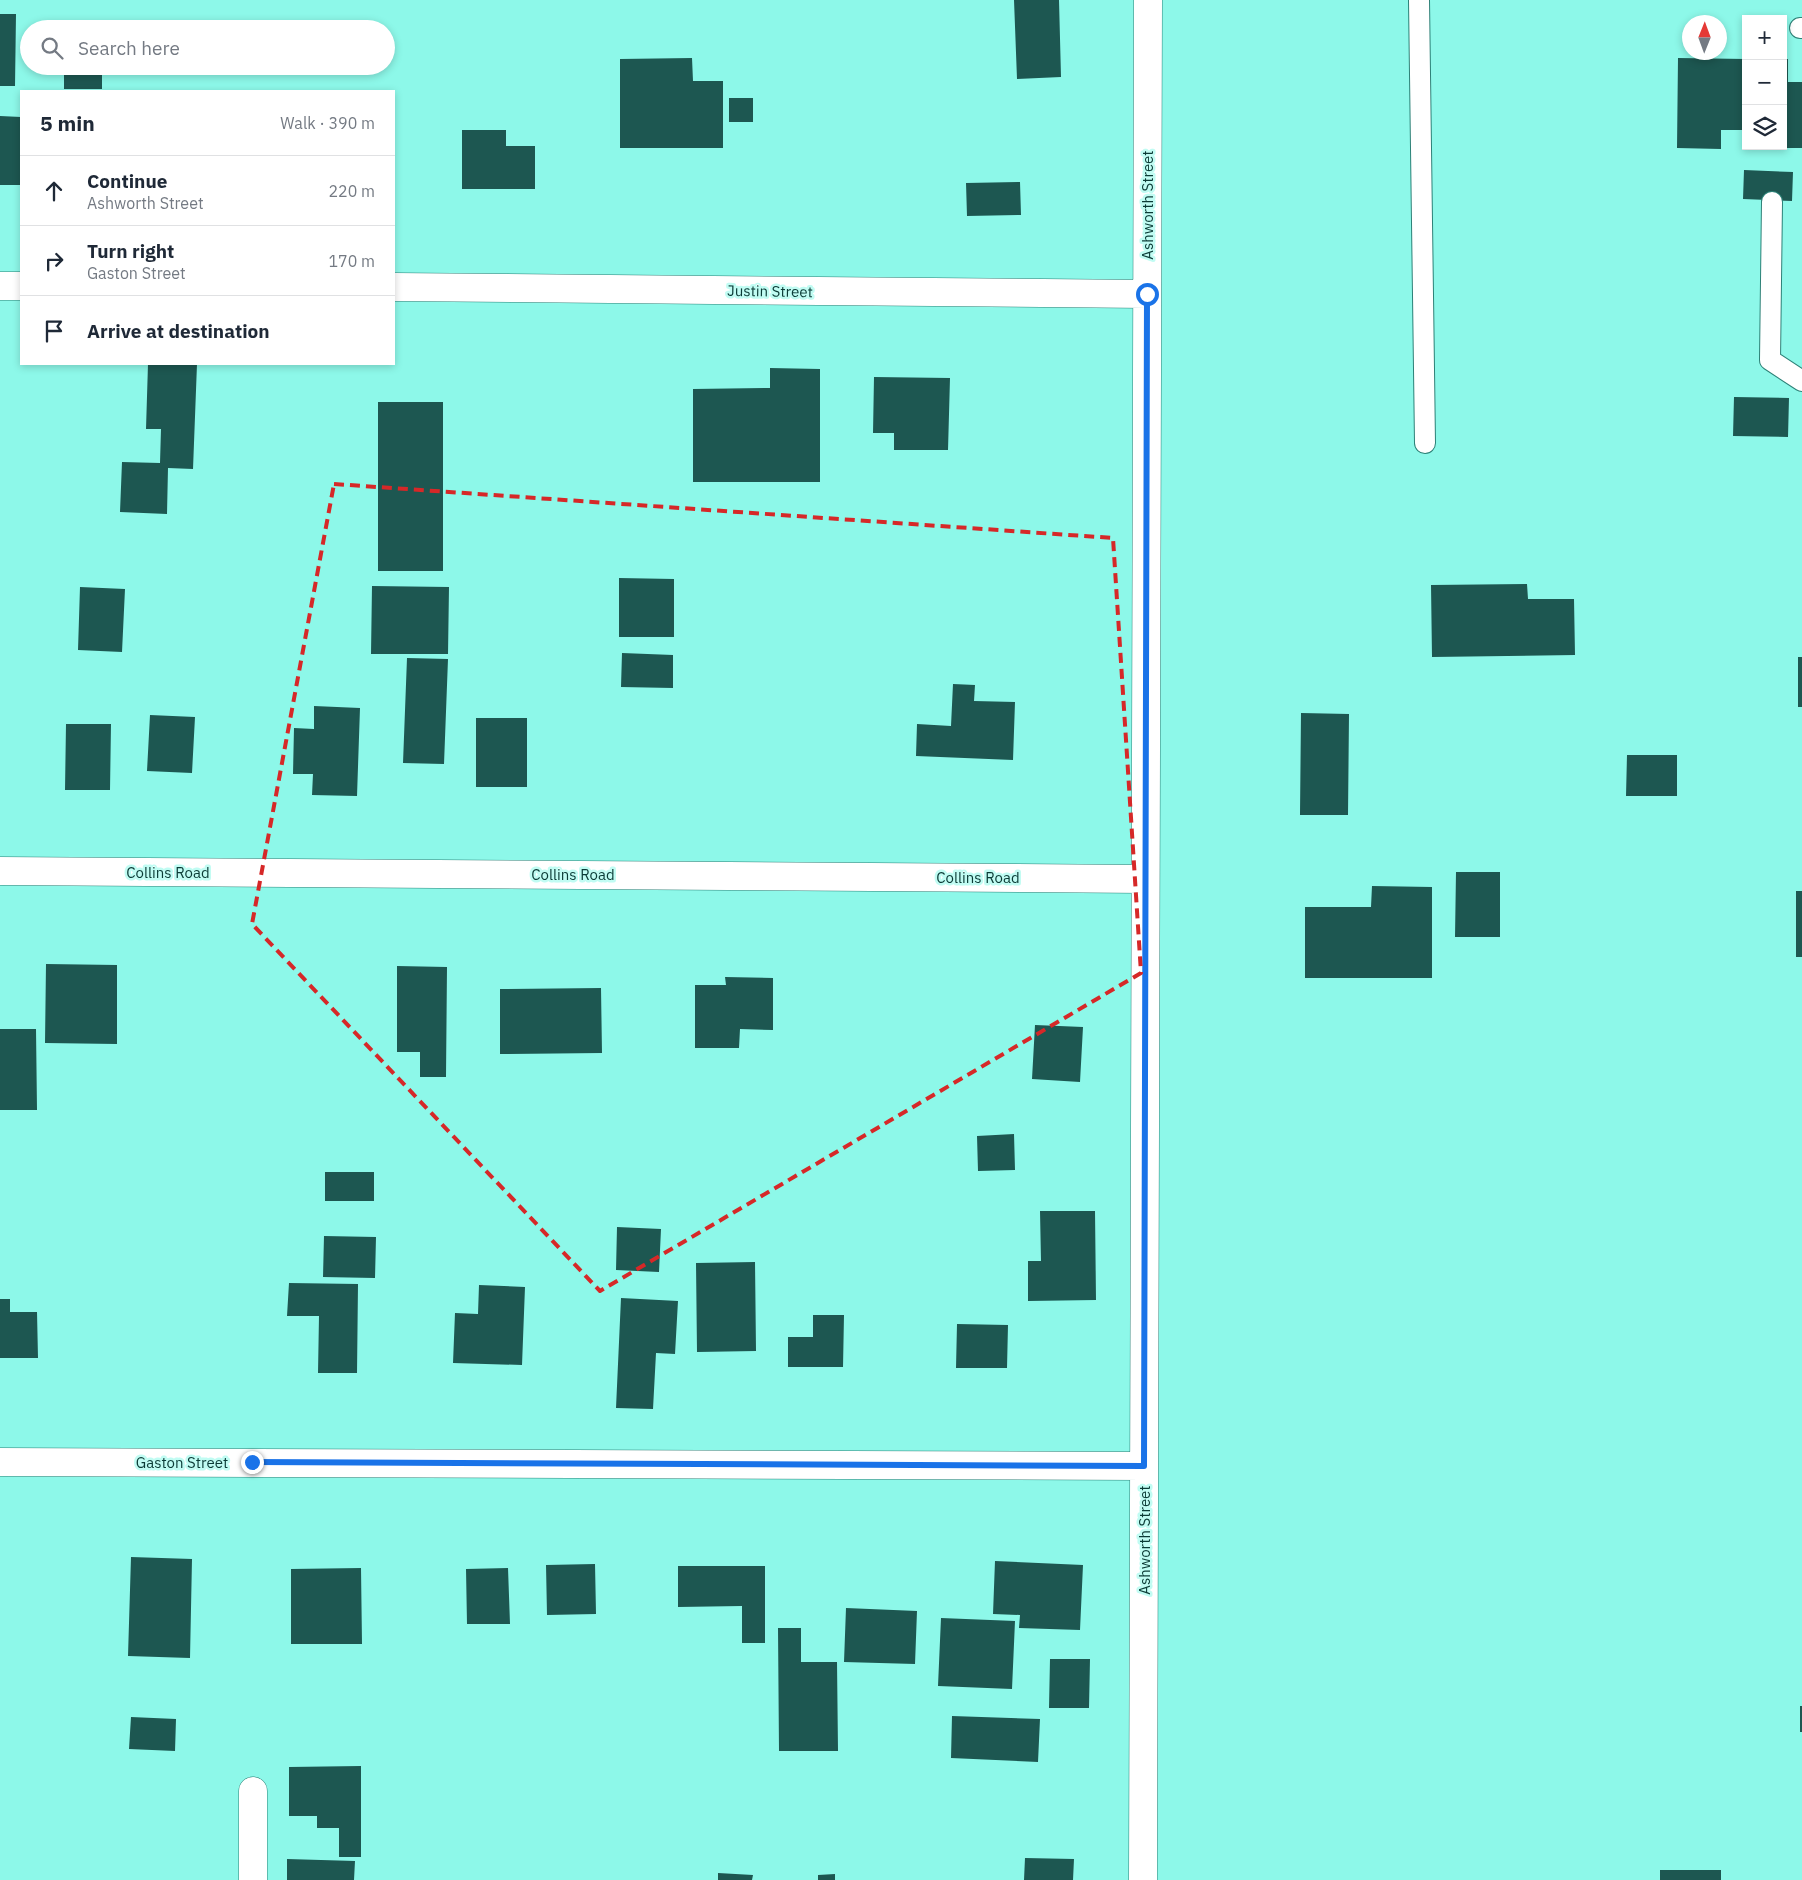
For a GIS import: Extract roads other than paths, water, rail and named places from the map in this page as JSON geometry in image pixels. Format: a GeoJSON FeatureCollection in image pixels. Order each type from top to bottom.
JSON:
{"type":"FeatureCollection","features":[{"type":"Feature","properties":{"kind":"street","name":"Ashworth Street"},"geometry":{"type":"LineString","coordinates":[[1143,1880],[1148,0]]}},
{"type":"Feature","properties":{"kind":"street"},"geometry":{"type":"LineString","coordinates":[[0,286],[20,286]]}},
{"type":"Feature","properties":{"kind":"street","name":"Justin Street"},"geometry":{"type":"LineString","coordinates":[[395,287],[1147,294]]}},
{"type":"Feature","properties":{"kind":"street","name":"Collins Road"},"geometry":{"type":"LineString","coordinates":[[0,871],[1145,879]]}},
{"type":"Feature","properties":{"kind":"street","name":"Gaston Street"},"geometry":{"type":"LineString","coordinates":[[0,1462],[1144,1466]]}},
{"type":"Feature","properties":{"kind":"street"},"geometry":{"type":"LineString","coordinates":[[253,1791],[253,1880]]}},
{"type":"Feature","properties":{"kind":"lane"},"geometry":{"type":"LineString","coordinates":[[1419,0],[1424,443]]}},
{"type":"Feature","properties":{"kind":"lane"},"geometry":{"type":"LineString","coordinates":[[1772,202],[1770,360],[1802,381]]}}]}
